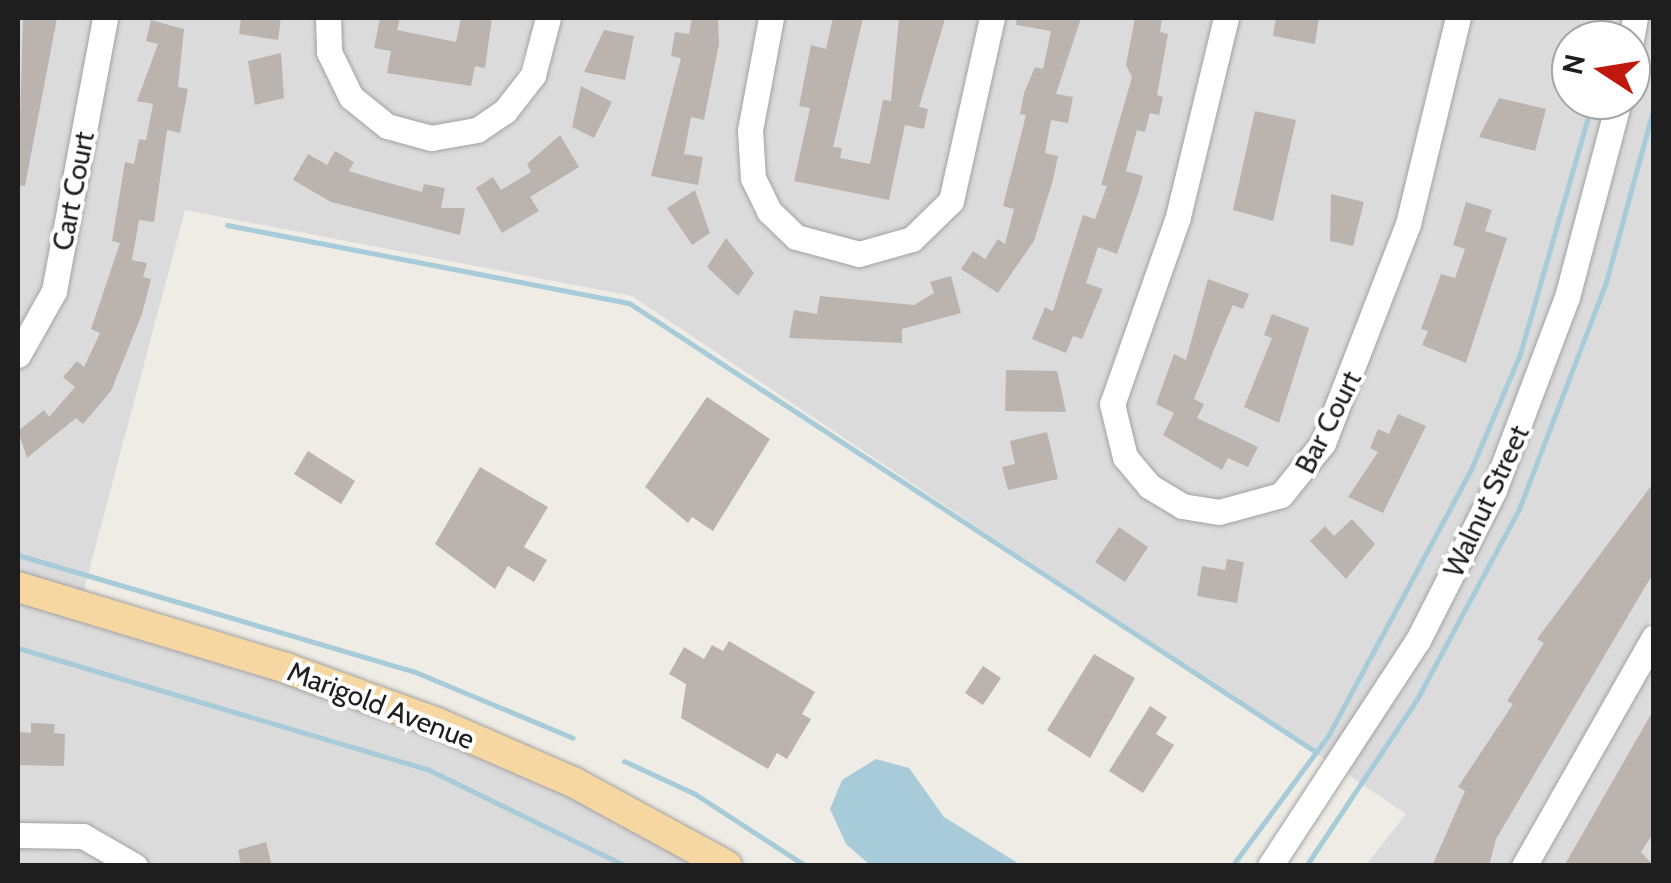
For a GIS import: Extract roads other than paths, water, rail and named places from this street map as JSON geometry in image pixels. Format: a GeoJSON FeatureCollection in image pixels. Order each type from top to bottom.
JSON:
{"type":"FeatureCollection","features":[{"type":"Feature","properties":{"kind":"main road","name":"Marigold Avenue"},"geometry":{"type":"LineString","coordinates":[[18,587],[286,668],[437,723],[590,791],[728,866]]}},
{"type":"Feature","properties":{"kind":"street","name":"Cart Court"},"geometry":{"type":"LineString","coordinates":[[18,355],[54,291],[105,18]]}},
{"type":"Feature","properties":{"kind":"street"},"geometry":{"type":"LineString","coordinates":[[328,18],[329,52],[352,98],[387,126],[432,138],[477,130],[505,111],[533,75],[548,18]]}},
{"type":"Feature","properties":{"kind":"street"},"geometry":{"type":"LineString","coordinates":[[771,18],[748,142],[754,178],[769,211],[796,236],[859,254],[912,239],[951,200],[992,18]]}},
{"type":"Feature","properties":{"kind":"street","name":"Bar Court"},"geometry":{"type":"LineString","coordinates":[[1226,18],[1194,162],[1112,404],[1125,457],[1149,486],[1182,506],[1219,512],[1281,495],[1323,443],[1408,224],[1458,18]]}},
{"type":"Feature","properties":{"kind":"street","name":"Walnut Street"},"geometry":{"type":"LineString","coordinates":[[1270,866],[1410,655],[1494,490],[1568,297],[1614,120]]}},
{"type":"Feature","properties":{"kind":"street"},"geometry":{"type":"LineString","coordinates":[[1524,866],[1654,636]]}},
{"type":"Feature","properties":{"kind":"street"},"geometry":{"type":"LineString","coordinates":[[18,835],[83,836],[136,866]]}},
{"type":"Feature","properties":{"kind":"water"},"geometry":{"type":"Polygon","coordinates":[[[876,759],[909,768],[944,817],[1021,865],[870,865],[846,844],[830,809],[842,780],[876,759]]]}},
{"type":"Feature","properties":{"kind":"waterway"},"geometry":{"type":"LineString","coordinates":[[1306,866],[1417,699],[1519,509],[1606,282],[1654,106]]}},
{"type":"Feature","properties":{"kind":"waterway"},"geometry":{"type":"LineString","coordinates":[[1235,862],[1328,736],[1472,467],[1520,354],[1587,120]]}},
{"type":"Feature","properties":{"kind":"waterway"},"geometry":{"type":"LineString","coordinates":[[227,225],[629,303],[1316,752]]}},
{"type":"Feature","properties":{"kind":"waterway"},"geometry":{"type":"LineString","coordinates":[[18,555],[413,671],[573,738]]}},
{"type":"Feature","properties":{"kind":"waterway"},"geometry":{"type":"LineString","coordinates":[[18,648],[427,769],[626,866]]}},
{"type":"Feature","properties":{"kind":"waterway"},"geometry":{"type":"LineString","coordinates":[[624,761],[695,794],[806,866]]}}]}
